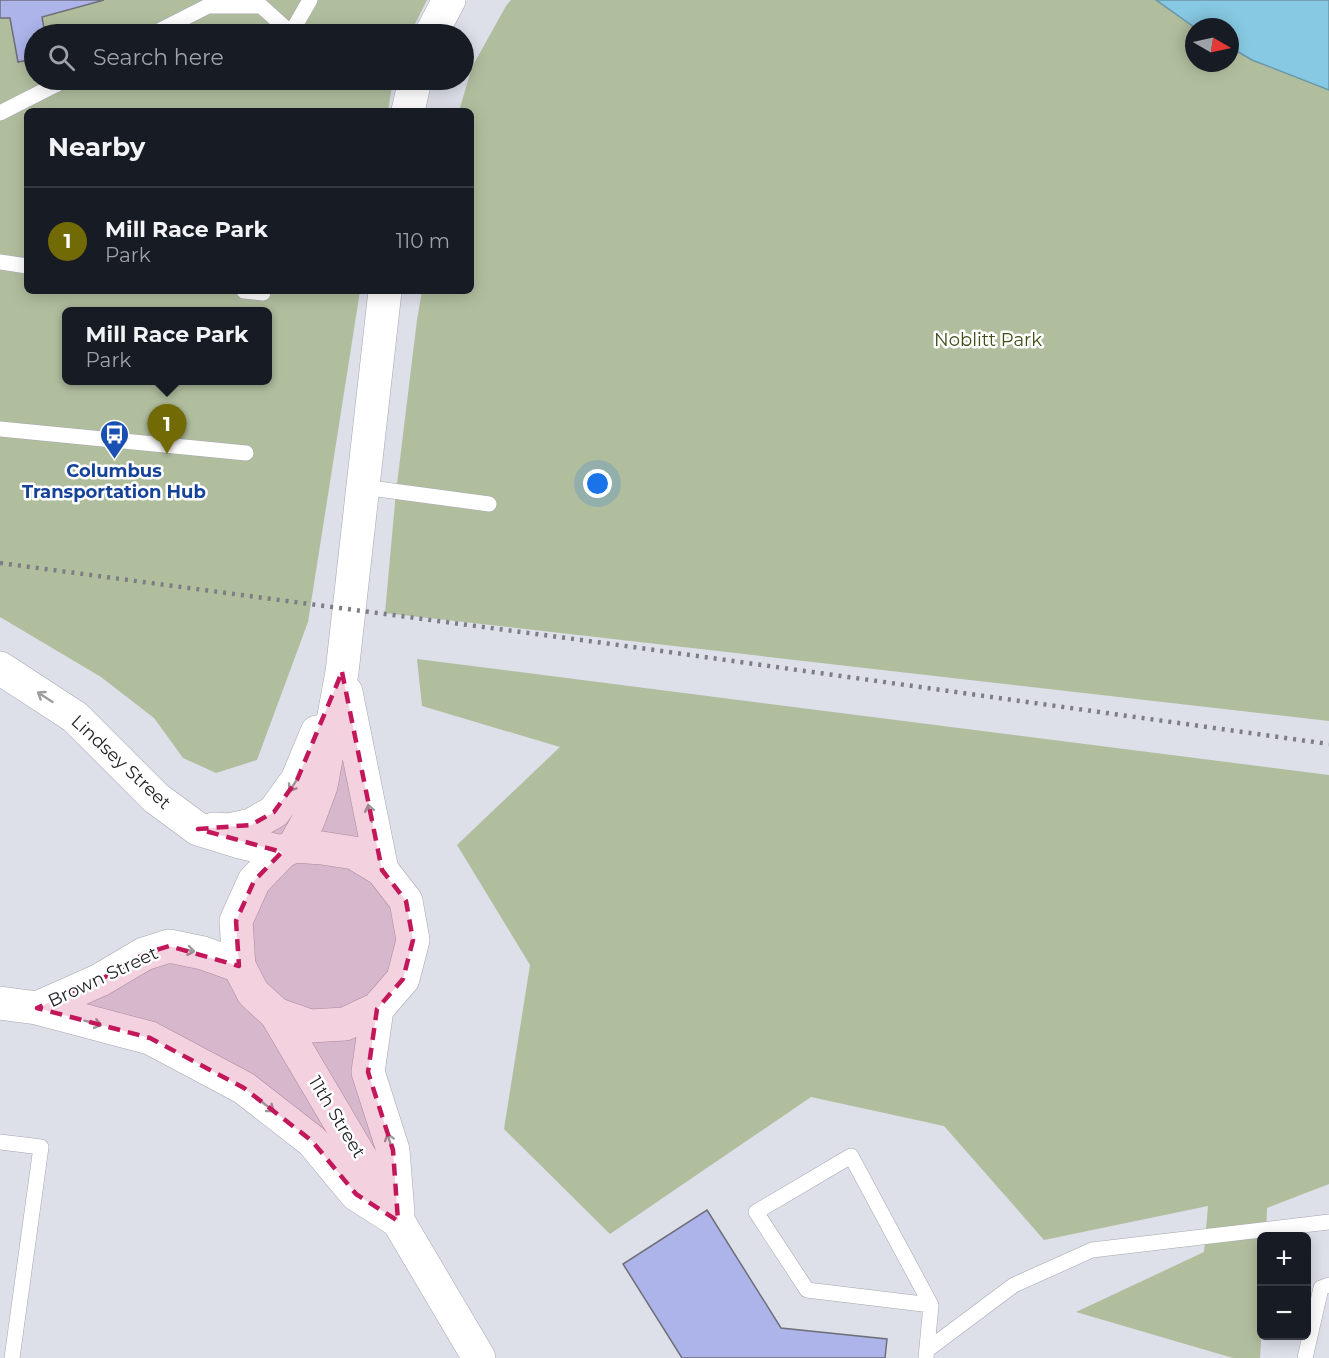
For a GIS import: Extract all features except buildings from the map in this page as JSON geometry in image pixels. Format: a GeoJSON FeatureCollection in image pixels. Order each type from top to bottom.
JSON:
{"type":"FeatureCollection","features":[{"type":"Feature","properties":{"kind":"main road"},"geometry":{"type":"LineString","coordinates":[[436,24],[449,0]]}},
{"type":"Feature","properties":{"kind":"main road"},"geometry":{"type":"LineString","coordinates":[[409,108],[413,90]]}},
{"type":"Feature","properties":{"kind":"main road"},"geometry":{"type":"LineString","coordinates":[[288,849],[322,848],[354,853],[382,870],[406,901],[413,940],[403,979],[377,1009],[345,1024],[310,1026],[276,1014],[253,993],[239,966],[236,921],[254,881],[288,849],[308,821],[321,786],[342,672],[385,294]]}},
{"type":"Feature","properties":{"kind":"main road","name":"Lindsey Street"},"geometry":{"type":"LineString","coordinates":[[0,668],[75,717],[156,798],[198,829],[240,842],[288,849]]}},
{"type":"Feature","properties":{"kind":"main road"},"geometry":{"type":"LineString","coordinates":[[198,829],[228,830],[251,825],[274,812],[297,780],[342,672]]}},
{"type":"Feature","properties":{"kind":"main road"},"geometry":{"type":"LineString","coordinates":[[342,672],[382,870]]}},
{"type":"Feature","properties":{"kind":"main road","name":"Brown Street"},"geometry":{"type":"LineString","coordinates":[[0,1003],[37,1008],[100,980],[144,954],[169,946],[204,953],[239,966]]}},
{"type":"Feature","properties":{"kind":"main road"},"geometry":{"type":"LineString","coordinates":[[37,1008],[150,1038],[244,1088],[312,1141],[356,1194],[398,1221]]}},
{"type":"Feature","properties":{"kind":"main road","name":"11th Street"},"geometry":{"type":"LineString","coordinates":[[377,1009],[368,1072],[393,1150],[398,1221]]}},
{"type":"Feature","properties":{"kind":"main road","name":"11th Street"},"geometry":{"type":"LineString","coordinates":[[276,1014],[479,1358]]}},
{"type":"Feature","properties":{"kind":"lane"},"geometry":{"type":"LineString","coordinates":[[296,24],[309,0]]}},
{"type":"Feature","properties":{"kind":"lane"},"geometry":{"type":"LineString","coordinates":[[173,24],[208,6],[261,6],[281,24]]}},
{"type":"Feature","properties":{"kind":"lane"},"geometry":{"type":"LineString","coordinates":[[0,113],[45,90]]}},
{"type":"Feature","properties":{"kind":"lane"},"geometry":{"type":"LineString","coordinates":[[0,262],[24,266]]}},
{"type":"Feature","properties":{"kind":"lane"},"geometry":{"type":"LineString","coordinates":[[0,429],[246,453]]}},
{"type":"Feature","properties":{"kind":"lane"},"geometry":{"type":"LineString","coordinates":[[363,487],[489,504]]}},
{"type":"Feature","properties":{"kind":"lane"},"geometry":{"type":"LineString","coordinates":[[0,1142],[41,1148],[12,1358]]}},
{"type":"Feature","properties":{"kind":"lane"},"geometry":{"type":"LineString","coordinates":[[926,1354],[932,1305],[851,1156],[756,1212],[807,1290],[932,1305]]}},
{"type":"Feature","properties":{"kind":"lane"},"geometry":{"type":"LineString","coordinates":[[926,1354],[1014,1285],[1092,1250],[1329,1222]]}},
{"type":"Feature","properties":{"kind":"lane"},"geometry":{"type":"LineString","coordinates":[[1305,1358],[1326,1283]]}},
{"type":"Feature","properties":{"kind":"highlighted area"},"geometry":{"type":"Polygon","coordinates":[[[342,672],[382,870],[406,901],[413,940],[403,979],[377,1009],[368,1072],[393,1150],[398,1221],[356,1194],[312,1141],[244,1088],[150,1038],[37,1008],[100,980],[144,954],[169,946],[239,966],[236,921],[254,881],[282,852],[198,829],[251,825],[274,812],[297,780],[342,672]]]}},
{"type":"Feature","properties":{"kind":"green space"},"geometry":{"type":"Polygon","coordinates":[[[0,0],[427,0],[415,24],[24,24],[24,90],[391,90],[388,108],[24,108],[24,294],[360,294],[308,622],[257,760],[216,773],[183,758],[154,718],[101,677],[0,617],[0,0]]]}},
{"type":"Feature","properties":{"kind":"green space","name":"Noblitt Park"},"geometry":{"type":"Polygon","coordinates":[[[511,0],[1329,0],[1329,721],[385,613],[396,492],[421,294],[474,294],[474,108],[460,108],[465,90],[474,90],[474,63],[511,0]]]}},
{"type":"Feature","properties":{"kind":"green space"},"geometry":{"type":"Polygon","coordinates":[[[417,659],[1329,775],[1329,1184],[1267,1208],[1266,1232],[1257,1232],[1257,1340],[1261,1340],[1260,1358],[1233,1358],[1076,1312],[1204,1252],[1208,1206],[1044,1240],[944,1126],[811,1097],[610,1234],[504,1129],[530,965],[457,845],[560,747],[422,706],[417,659]]]}},
{"type":"Feature","properties":{"kind":"water"},"geometry":{"type":"Polygon","coordinates":[[[1156,0],[1329,0],[1329,90],[1252,60],[1239,52],[1239,18],[1185,18],[1185,21],[1156,0]]]}},
{"type":"Feature","properties":{"kind":"railway"},"geometry":{"type":"LineString","coordinates":[[0,563],[604,643],[1329,744]]}},
{"type":"Feature","properties":{"kind":"place","name":"Mill Race Park"},"geometry":{"type":"Point","coordinates":[167,454]}},
{"type":"Feature","properties":{"kind":"place","name":"Columbus Transportation Hub"},"geometry":{"type":"Point","coordinates":[114,460]}}]}
